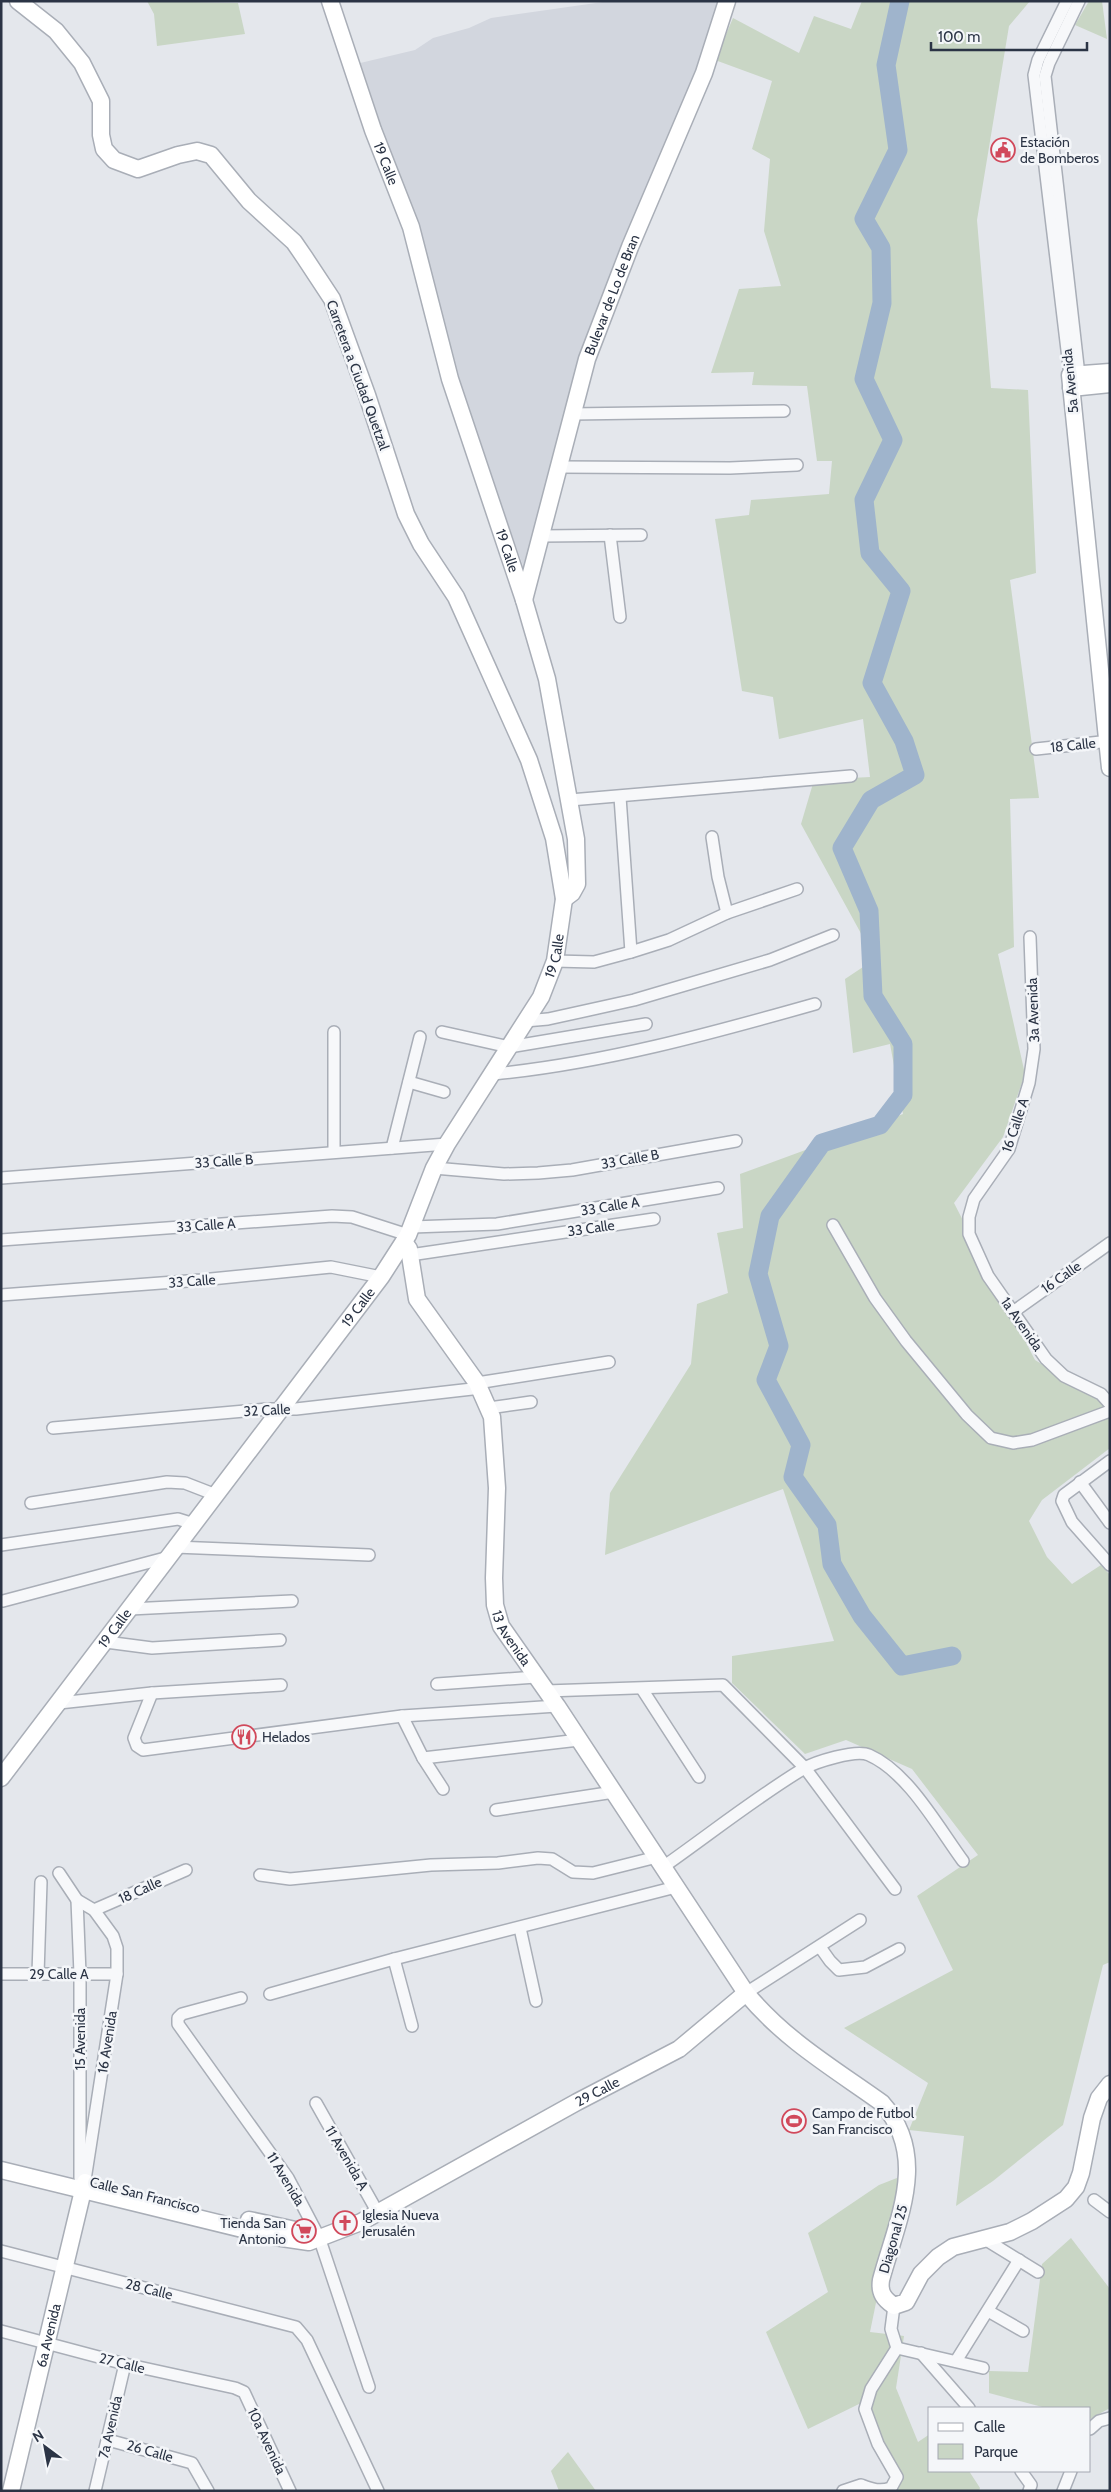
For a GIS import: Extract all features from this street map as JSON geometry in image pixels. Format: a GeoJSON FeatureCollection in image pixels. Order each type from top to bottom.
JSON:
{"type":"FeatureCollection","features":[{"type":"Feature","properties":{"kind":"main road","name":"Carretera a Ciudad Quetzal"},"geometry":{"type":"LineString","coordinates":[[18,1],[56,32],[82,63],[101,101],[101,135],[104,149],[114,160],[138,168],[197,151],[211,155],[249,201],[294,242],[332,299],[367,396],[406,514],[421,544],[456,597],[529,760],[554,838],[564,899]]}},
{"type":"Feature","properties":{"kind":"main road","name":"19 Calle"},"geometry":{"type":"LineString","coordinates":[[1,1778],[106,1642],[408,1240],[434,1168],[447,1144],[494,1074],[541,997],[556,961],[564,899],[572,894],[577,884],[578,865],[570,800],[547,679],[524,600],[450,379],[411,227],[373,130],[330,1]]}},
{"type":"Feature","properties":{"kind":"main road","name":"Bulevar de Lo de Bran"},"geometry":{"type":"LineString","coordinates":[[524,600],[587,359],[630,247],[704,73],[727,1]]}},
{"type":"Feature","properties":{"kind":"main road"},"geometry":{"type":"LineString","coordinates":[[1075,381],[1110,372]]}},
{"type":"Feature","properties":{"kind":"main road"},"geometry":{"type":"LineString","coordinates":[[1075,381],[1110,384]]}},
{"type":"Feature","properties":{"kind":"main road","name":"5a Avenida"},"geometry":{"type":"LineString","coordinates":[[1075,381],[1110,663]]}},
{"type":"Feature","properties":{"kind":"main road","name":"5a Avenida"},"geometry":{"type":"LineString","coordinates":[[1075,381],[1110,768]]}},
{"type":"Feature","properties":{"kind":"main road","name":"13 Avenida"},"geometry":{"type":"LineString","coordinates":[[408,1240],[417,1299],[479,1385],[490,1408],[494,1430],[497,1488],[495,1605],[500,1626],[614,1792],[746,1993]]}},
{"type":"Feature","properties":{"kind":"main road","name":"29 Calle"},"geometry":{"type":"LineString","coordinates":[[319,2237],[338,2232],[378,2213],[559,2111],[679,2049],[746,1993]]}},
{"type":"Feature","properties":{"kind":"main road","name":"Diagonal 25"},"geometry":{"type":"LineString","coordinates":[[746,1993],[788,2037],[882,2103],[893,2116],[901,2130],[908,2161],[907,2190],[880,2288],[886,2300],[894,2306]]}},
{"type":"Feature","properties":{"kind":"main road"},"geometry":{"type":"LineString","coordinates":[[894,2306],[906,2302],[921,2274],[938,2257],[953,2247],[1010,2232],[1032,2221],[1066,2199],[1076,2187],[1081,2173],[1092,2118],[1099,2098],[1110,2084]]}},
{"type":"Feature","properties":{"kind":"main road","name":"Calle San Francisco"},"geometry":{"type":"LineString","coordinates":[[1,2159],[275,2237],[310,2242],[319,2237]]}},
{"type":"Feature","properties":{"kind":"main road","name":"Calle San Francisco"},"geometry":{"type":"LineString","coordinates":[[1,2170],[82,2183]]}},
{"type":"Feature","properties":{"kind":"main road","name":"6a Avenida"},"geometry":{"type":"LineString","coordinates":[[11,2491],[48,2343],[82,2183]]}},
{"type":"Feature","properties":{"kind":"street","name":"5a Avenida"},"geometry":{"type":"LineString","coordinates":[[1066,1],[1038,60],[1034,75],[1052,185],[1075,381]]}},
{"type":"Feature","properties":{"kind":"street","name":"5a Avenida"},"geometry":{"type":"LineString","coordinates":[[1052,185],[1045,76],[1049,63],[1079,1]]}},
{"type":"Feature","properties":{"kind":"street"},"geometry":{"type":"LineString","coordinates":[[572,414],[784,411]]}},
{"type":"Feature","properties":{"kind":"street"},"geometry":{"type":"LineString","coordinates":[[560,467],[730,468],[797,465]]}},
{"type":"Feature","properties":{"kind":"street"},"geometry":{"type":"LineString","coordinates":[[610,535],[620,617]]}},
{"type":"Feature","properties":{"kind":"street"},"geometry":{"type":"LineString","coordinates":[[541,536],[641,535]]}},
{"type":"Feature","properties":{"kind":"street","name":"18 Calle"},"geometry":{"type":"LineString","coordinates":[[1036,749],[1108,741]]}},
{"type":"Feature","properties":{"kind":"street"},"geometry":{"type":"LineString","coordinates":[[570,800],[851,776]]}},
{"type":"Feature","properties":{"kind":"street"},"geometry":{"type":"LineString","coordinates":[[620,797],[631,952]]}},
{"type":"Feature","properties":{"kind":"street"},"geometry":{"type":"LineString","coordinates":[[712,837],[718,877],[727,913]]}},
{"type":"Feature","properties":{"kind":"street"},"geometry":{"type":"LineString","coordinates":[[556,961],[594,962],[631,952],[668,940],[727,913],[797,889]]}},
{"type":"Feature","properties":{"kind":"street"},"geometry":{"type":"LineString","coordinates":[[525,1021],[548,1020],[634,1000],[770,960],[833,935]]}},
{"type":"Feature","properties":{"kind":"street","name":"3a Avenida"},"geometry":{"type":"LineString","coordinates":[[1029,1083],[1034,1049],[1030,937]]}},
{"type":"Feature","properties":{"kind":"street"},"geometry":{"type":"LineString","coordinates":[[494,1074],[589,1062],[656,1048],[815,1004]]}},
{"type":"Feature","properties":{"kind":"street"},"geometry":{"type":"LineString","coordinates":[[442,1032],[509,1047],[646,1024]]}},
{"type":"Feature","properties":{"kind":"street"},"geometry":{"type":"LineString","coordinates":[[334,1032],[334,1152]]}},
{"type":"Feature","properties":{"kind":"street"},"geometry":{"type":"LineString","coordinates":[[392,1148],[420,1036]]}},
{"type":"Feature","properties":{"kind":"street"},"geometry":{"type":"LineString","coordinates":[[409,1082],[444,1092]]}},
{"type":"Feature","properties":{"kind":"street","name":"16 Calle A"},"geometry":{"type":"LineString","coordinates":[[969,1218],[974,1199],[1009,1149],[1029,1083]]}},
{"type":"Feature","properties":{"kind":"street","name":"33 Calle B"},"geometry":{"type":"LineString","coordinates":[[434,1168],[504,1174],[572,1170],[736,1141]]}},
{"type":"Feature","properties":{"kind":"street","name":"33 Calle B"},"geometry":{"type":"LineString","coordinates":[[1,1178],[447,1144]]}},
{"type":"Feature","properties":{"kind":"street","name":"33 Calle A"},"geometry":{"type":"LineString","coordinates":[[1,1240],[332,1216],[352,1217],[408,1240],[718,1188]]}},
{"type":"Feature","properties":{"kind":"street","name":"1a Avenida"},"geometry":{"type":"LineString","coordinates":[[969,1218],[969,1234],[984,1268],[1046,1359],[1064,1376],[1101,1394],[1110,1404]]}},
{"type":"Feature","properties":{"kind":"street","name":"33 Calle"},"geometry":{"type":"LineString","coordinates":[[408,1240],[654,1219]]}},
{"type":"Feature","properties":{"kind":"street"},"geometry":{"type":"LineString","coordinates":[[833,1225],[875,1298],[906,1341],[967,1415],[991,1438],[1013,1443],[1032,1440],[1110,1411]]}},
{"type":"Feature","properties":{"kind":"street","name":"16 Calle"},"geometry":{"type":"LineString","coordinates":[[1013,1312],[1110,1243]]}},
{"type":"Feature","properties":{"kind":"street","name":"33 Calle"},"geometry":{"type":"LineString","coordinates":[[1,1295],[201,1280],[331,1267],[381,1277]]}},
{"type":"Feature","properties":{"kind":"street","name":"32 Calle"},"geometry":{"type":"LineString","coordinates":[[53,1428],[283,1408],[296,1409],[479,1385],[609,1362]]}},
{"type":"Feature","properties":{"kind":"street"},"geometry":{"type":"LineString","coordinates":[[490,1408],[531,1402]]}},
{"type":"Feature","properties":{"kind":"street"},"geometry":{"type":"LineString","coordinates":[[1110,1461],[1064,1495],[1063,1506],[1072,1522],[1110,1565]]}},
{"type":"Feature","properties":{"kind":"street"},"geometry":{"type":"LineString","coordinates":[[31,1503],[167,1482],[185,1483],[216,1495]]}},
{"type":"Feature","properties":{"kind":"street"},"geometry":{"type":"LineString","coordinates":[[1080,1482],[1110,1524]]}},
{"type":"Feature","properties":{"kind":"street"},"geometry":{"type":"LineString","coordinates":[[1,1545],[178,1520],[194,1524]]}},
{"type":"Feature","properties":{"kind":"street"},"geometry":{"type":"LineString","coordinates":[[3,1601],[172,1552],[369,1555]]}},
{"type":"Feature","properties":{"kind":"street"},"geometry":{"type":"LineString","coordinates":[[130,1609],[292,1601]]}},
{"type":"Feature","properties":{"kind":"street"},"geometry":{"type":"LineString","coordinates":[[106,1642],[152,1648],[280,1640]]}},
{"type":"Feature","properties":{"kind":"street"},"geometry":{"type":"LineString","coordinates":[[438,1684],[536,1677]]}},
{"type":"Feature","properties":{"kind":"street"},"geometry":{"type":"LineString","coordinates":[[59,1703],[152,1693],[281,1685]]}},
{"type":"Feature","properties":{"kind":"street"},"geometry":{"type":"LineString","coordinates":[[546,1691],[723,1685],[805,1768],[895,1889]]}},
{"type":"Feature","properties":{"kind":"street"},"geometry":{"type":"LineString","coordinates":[[642,1689],[699,1777]]}},
{"type":"Feature","properties":{"kind":"street"},"geometry":{"type":"LineString","coordinates":[[152,1693],[134,1738],[137,1746],[143,1750],[402,1716],[556,1706]]}},
{"type":"Feature","properties":{"kind":"street"},"geometry":{"type":"LineString","coordinates":[[402,1716],[423,1758],[443,1789]]}},
{"type":"Feature","properties":{"kind":"street"},"geometry":{"type":"LineString","coordinates":[[423,1758],[579,1740]]}},
{"type":"Feature","properties":{"kind":"street"},"geometry":{"type":"LineString","coordinates":[[260,1875],[290,1879],[431,1865],[498,1863],[538,1858],[552,1859],[573,1872],[593,1873],[660,1862],[805,1768],[854,1752],[866,1753],[906,1782],[963,1862]]}},
{"type":"Feature","properties":{"kind":"street"},"geometry":{"type":"LineString","coordinates":[[496,1810],[614,1792]]}},
{"type":"Feature","properties":{"kind":"street","name":"18 Calle"},"geometry":{"type":"LineString","coordinates":[[94,1910],[186,1870]]}},
{"type":"Feature","properties":{"kind":"street"},"geometry":{"type":"LineString","coordinates":[[59,1873],[77,1900],[94,1910]]}},
{"type":"Feature","properties":{"kind":"street"},"geometry":{"type":"LineString","coordinates":[[38,1974],[41,1882]]}},
{"type":"Feature","properties":{"kind":"street"},"geometry":{"type":"LineString","coordinates":[[270,1994],[676,1887]]}},
{"type":"Feature","properties":{"kind":"street","name":"15 Avenida"},"geometry":{"type":"LineString","coordinates":[[77,1900],[80,1974],[82,2183]]}},
{"type":"Feature","properties":{"kind":"street","name":"16 Avenida"},"geometry":{"type":"LineString","coordinates":[[82,2183],[117,1974],[117,1948],[113,1936],[94,1910]]}},
{"type":"Feature","properties":{"kind":"street","name":"29 Calle"},"geometry":{"type":"LineString","coordinates":[[746,1993],[860,1920]]}},
{"type":"Feature","properties":{"kind":"street"},"geometry":{"type":"LineString","coordinates":[[520,1928],[536,2001]]}},
{"type":"Feature","properties":{"kind":"street"},"geometry":{"type":"LineString","coordinates":[[820,1947],[839,1970],[865,1967],[899,1949]]}},
{"type":"Feature","properties":{"kind":"street"},"geometry":{"type":"LineString","coordinates":[[394,1960],[412,2026]]}},
{"type":"Feature","properties":{"kind":"street","name":"29 Calle A"},"geometry":{"type":"LineString","coordinates":[[1,1974],[117,1974]]}},
{"type":"Feature","properties":{"kind":"street","name":"11 Avenida"},"geometry":{"type":"LineString","coordinates":[[241,1998],[182,2014],[178,2018],[178,2024],[288,2178],[319,2237],[369,2387]]}},
{"type":"Feature","properties":{"kind":"street","name":"11 Avenida A"},"geometry":{"type":"LineString","coordinates":[[316,2103],[378,2213]]}},
{"type":"Feature","properties":{"kind":"street"},"geometry":{"type":"LineString","coordinates":[[1094,2200],[1110,2212]]}},
{"type":"Feature","properties":{"kind":"street"},"geometry":{"type":"LineString","coordinates":[[983,2238],[1038,2272]]}},
{"type":"Feature","properties":{"kind":"street","name":"28 Calle"},"geometry":{"type":"LineString","coordinates":[[1,2251],[296,2327],[307,2340],[378,2491]]}},
{"type":"Feature","properties":{"kind":"street"},"geometry":{"type":"LineString","coordinates":[[956,2361],[1019,2260]]}},
{"type":"Feature","properties":{"kind":"street"},"geometry":{"type":"LineString","coordinates":[[843,2491],[861,2485],[875,2490],[884,2490],[891,2488],[897,2478],[878,2444],[865,2409],[866,2399],[878,2375],[891,2360],[897,2348],[891,2329],[894,2306]]}},
{"type":"Feature","properties":{"kind":"street"},"geometry":{"type":"LineString","coordinates":[[988,2311],[1023,2331]]}},
{"type":"Feature","properties":{"kind":"street","name":"27 Calle"},"geometry":{"type":"LineString","coordinates":[[1,2331],[124,2364],[236,2388],[244,2392]]}},
{"type":"Feature","properties":{"kind":"street"},"geometry":{"type":"LineString","coordinates":[[897,2348],[983,2368]]}},
{"type":"Feature","properties":{"kind":"street"},"geometry":{"type":"LineString","coordinates":[[920,2352],[968,2407]]}},
{"type":"Feature","properties":{"kind":"street","name":"7a Avenida"},"geometry":{"type":"LineString","coordinates":[[96,2491],[124,2364]]}},
{"type":"Feature","properties":{"kind":"street","name":"10a Avenida"},"geometry":{"type":"LineString","coordinates":[[244,2392],[290,2491]]}},
{"type":"Feature","properties":{"kind":"street"},"geometry":{"type":"LineString","coordinates":[[1091,2428],[1110,2418]]}},
{"type":"Feature","properties":{"kind":"street","name":"26 Calle"},"geometry":{"type":"LineString","coordinates":[[108,2440],[192,2463],[208,2491]]}},
{"type":"Feature","properties":{"kind":"street"},"geometry":{"type":"LineString","coordinates":[[1022,2472],[1029,2481],[1029,2490]]}},
{"type":"Feature","properties":{"kind":"street"},"geometry":{"type":"LineString","coordinates":[[1063,2491],[1071,2472]]}},
{"type":"Feature","properties":{"kind":"shaded area"},"geometry":{"type":"Polygon","coordinates":[[[610,1],[720,1],[695,78],[590,331],[570,389],[549,485],[525,571],[493,483],[356,64],[415,50],[433,38],[469,28],[491,18],[610,1]]]}},
{"type":"Feature","properties":{"kind":"green space"},"geometry":{"type":"Polygon","coordinates":[[[147,1],[238,3],[245,34],[157,46],[154,14],[147,1]]]}},
{"type":"Feature","properties":{"kind":"green space"},"geometry":{"type":"Polygon","coordinates":[[[862,1],[1030,1],[1009,26],[977,220],[991,388],[1028,390],[1036,573],[1010,580],[1039,798],[1010,799],[1014,947],[998,954],[1025,1074],[1003,1137],[954,1203],[1035,1360],[1100,1399],[1110,1410],[1110,1448],[1042,1500],[1029,1521],[1047,1557],[1072,1584],[1101,1565],[1110,1575],[1110,1962],[1103,1965],[1063,2125],[993,2181],[956,2206],[964,2136],[909,2130],[928,2083],[844,2028],[953,1970],[917,1896],[978,1855],[912,1769],[846,1740],[805,1754],[732,1683],[732,1656],[834,1641],[783,1489],[605,1555],[610,1493],[691,1364],[697,1304],[728,1293],[717,1233],[743,1228],[740,1174],[903,1114],[890,1044],[853,1053],[845,979],[875,959],[801,824],[814,780],[870,777],[863,719],[779,739],[773,697],[742,691],[715,519],[749,515],[751,500],[829,494],[832,461],[817,461],[807,386],[752,385],[754,372],[711,373],[739,289],[781,286],[764,231],[770,159],[752,149],[772,81],[715,60],[733,18],[799,53],[814,16],[851,29],[862,1]]]}},
{"type":"Feature","properties":{"kind":"green space"},"geometry":{"type":"Polygon","coordinates":[[[1089,1],[1102,1],[1107,39],[1075,25],[1089,1]]]}},
{"type":"Feature","properties":{"kind":"green space"},"geometry":{"type":"Polygon","coordinates":[[[902,2176],[870,2332],[904,2336],[896,2388],[918,2442],[928,2435],[928,2472],[970,2472],[980,2488],[979,2491],[896,2491],[859,2404],[808,2429],[766,2332],[828,2292],[808,2233],[879,2185],[902,2176]]]}},
{"type":"Feature","properties":{"kind":"green space"},"geometry":{"type":"Polygon","coordinates":[[[1071,2238],[1110,2289],[1110,2408],[1091,2418],[1091,2407],[1042,2407],[989,2393],[989,2371],[1028,2372],[1042,2264],[1071,2238]]]}},
{"type":"Feature","properties":{"kind":"green space"},"geometry":{"type":"Polygon","coordinates":[[[568,2452],[596,2491],[559,2491],[551,2471],[568,2452]]]}},
{"type":"Feature","properties":{"kind":"waterway"},"geometry":{"type":"LineString","coordinates":[[900,1],[886,65],[898,150],[864,219],[881,248],[882,303],[864,379],[893,440],[864,500],[870,553],[901,591],[872,683],[904,741],[915,775],[871,800],[842,848],[869,911],[873,996],[903,1044],[903,1095],[880,1125],[822,1143],[770,1216],[758,1274],[779,1346],[766,1380],[801,1445],[793,1477],[827,1525],[832,1564],[862,1616],[902,1666],[952,1656]]}},
{"type":"Feature","properties":{"kind":"place","name":"Estación de Bomberos"},"geometry":{"type":"Point","coordinates":[1003,150]}},
{"type":"Feature","properties":{"kind":"place","name":"Helados"},"geometry":{"type":"Point","coordinates":[244,1737]}},
{"type":"Feature","properties":{"kind":"place","name":"Campo de Futbol San Francisco"},"geometry":{"type":"Point","coordinates":[794,2121]}},
{"type":"Feature","properties":{"kind":"place","name":"Iglesia Nueva Jerusalén"},"geometry":{"type":"Point","coordinates":[345,2223]}},
{"type":"Feature","properties":{"kind":"place","name":"Tienda San Antonio"},"geometry":{"type":"Point","coordinates":[304,2231]}}]}
